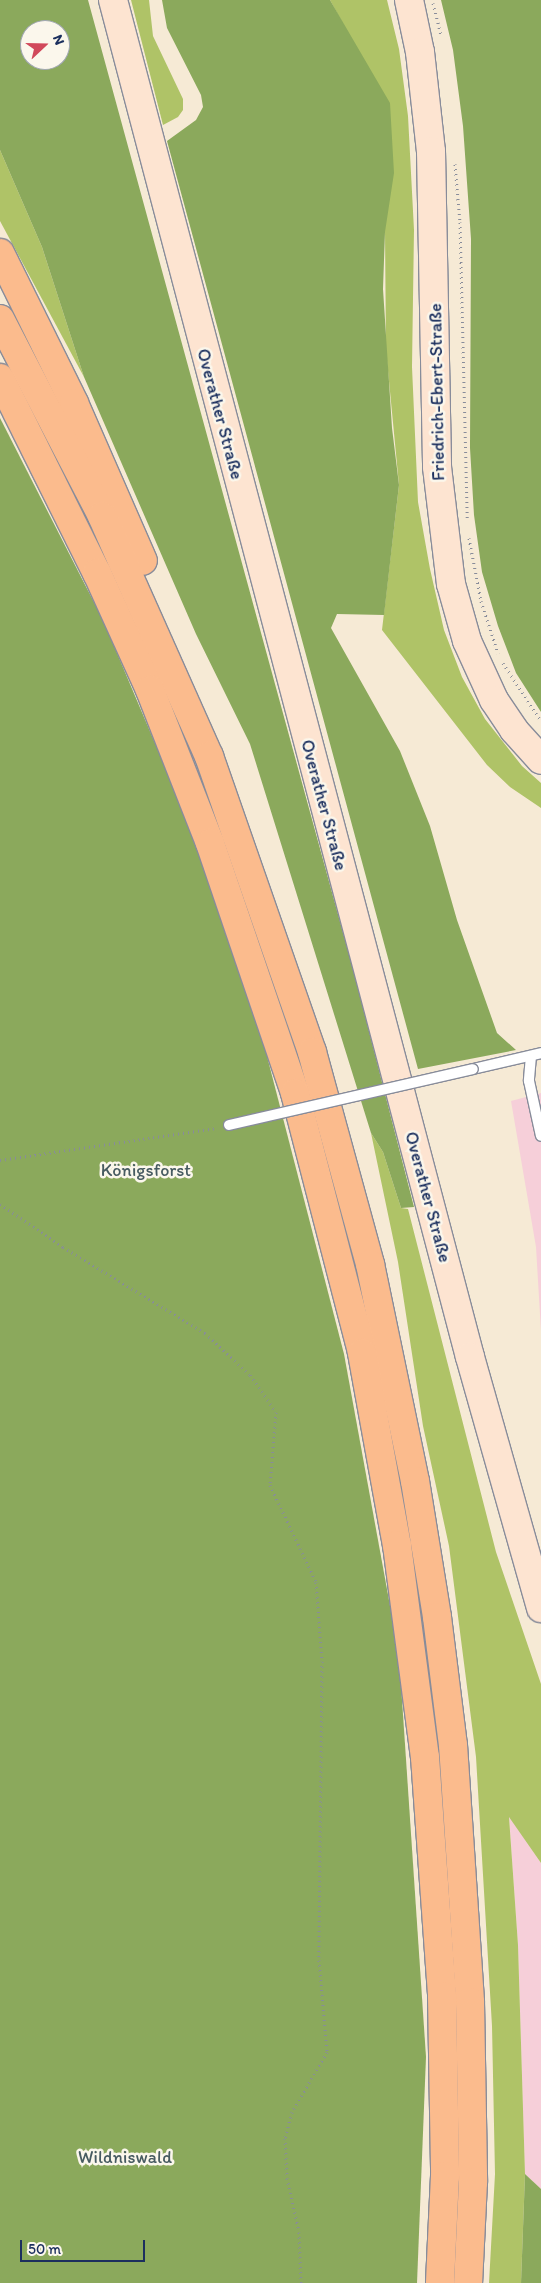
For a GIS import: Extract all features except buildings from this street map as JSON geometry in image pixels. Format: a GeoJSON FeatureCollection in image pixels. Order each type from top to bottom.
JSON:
{"type":"FeatureCollection","features":[{"type":"Feature","properties":{"kind":"highway"},"geometry":{"type":"LineString","coordinates":[[0,253],[74,403],[200,697],[221,761],[238,831]]}},
{"type":"Feature","properties":{"kind":"highway"},"geometry":{"type":"LineString","coordinates":[[0,319],[57,424],[130,575],[177,681],[238,831],[312,1052],[370,1264],[415,1481],[437,1617],[453,1746],[470,2002],[473,2182],[468,2283]]}},
{"type":"Feature","properties":{"kind":"highway"},"geometry":{"type":"LineString","coordinates":[[0,378],[98,573],[150,690],[210,843],[295,1093],[362,1353],[397,1545],[425,1757],[442,1996],[445,2176],[440,2283]]}},
{"type":"Feature","properties":{"kind":"main road","name":"Overather Straße"},"geometry":{"type":"LineString","coordinates":[[113,0],[467,1347],[541,1608]]}},
{"type":"Feature","properties":{"kind":"main road","name":"Friedrich-Ebert-Straße"},"geometry":{"type":"LineString","coordinates":[[409,0],[420,52],[431,151],[437,467],[451,584],[467,642],[494,700],[514,730],[541,760]]}},
{"type":"Feature","properties":{"kind":"lane"},"geometry":{"type":"LineString","coordinates":[[229,1126],[536,1054],[529,1081],[541,1136]]}},
{"type":"Feature","properties":{"kind":"path"},"geometry":{"type":"LineString","coordinates":[[432,0],[442,45]]}},
{"type":"Feature","properties":{"kind":"path"},"geometry":{"type":"LineString","coordinates":[[454,158],[460,222],[467,528],[480,601],[501,660],[541,721]]}},
{"type":"Feature","properties":{"kind":"path"},"geometry":{"type":"LineString","coordinates":[[0,1160],[120,1145],[229,1126]]}},
{"type":"Feature","properties":{"kind":"path"},"geometry":{"type":"LineString","coordinates":[[0,1204],[63,1247],[205,1334],[250,1375],[276,1412],[270,1485],[316,1582],[322,1652],[319,1960],[326,2052],[292,2112],[284,2138],[287,2178],[299,2232],[301,2283]]}},
{"type":"Feature","properties":{"kind":"shaded area"},"geometry":{"type":"Polygon","coordinates":[[[541,1093],[541,1331],[536,1247],[511,1101],[541,1093]]]}},
{"type":"Feature","properties":{"kind":"shaded area"},"geometry":{"type":"Polygon","coordinates":[[[509,1816],[541,1863],[541,2189],[525,2174],[518,1945],[509,1816]]]}},
{"type":"Feature","properties":{"kind":"green space"},"geometry":{"type":"Polygon","coordinates":[[[0,0],[88,0],[354,973],[414,1207],[401,1208],[383,1152],[371,1133],[250,744],[196,634],[84,377],[42,247],[0,150],[0,0]]]}},
{"type":"Feature","properties":{"kind":"green space"},"geometry":{"type":"Polygon","coordinates":[[[131,0],[149,0],[153,36],[183,99],[183,110],[178,117],[163,125],[131,0]]]}},
{"type":"Feature","properties":{"kind":"green space"},"geometry":{"type":"Polygon","coordinates":[[[162,0],[330,0],[390,103],[394,173],[385,232],[383,289],[392,428],[399,485],[384,615],[337,614],[331,628],[400,751],[430,826],[457,920],[497,1033],[516,1050],[418,1069],[167,141],[196,120],[203,107],[201,95],[167,28],[162,0]]]}},
{"type":"Feature","properties":{"kind":"green space"},"geometry":{"type":"Polygon","coordinates":[[[330,0],[387,0],[399,49],[408,116],[414,230],[412,367],[418,502],[430,569],[444,630],[462,677],[485,719],[522,766],[541,783],[541,808],[510,787],[487,765],[382,630],[399,485],[386,350],[385,232],[352,40],[330,0]]]}},
{"type":"Feature","properties":{"kind":"green space"},"geometry":{"type":"Polygon","coordinates":[[[441,0],[541,0],[541,712],[516,673],[498,626],[482,572],[474,515],[470,448],[471,239],[463,126],[453,50],[441,0]]]}},
{"type":"Feature","properties":{"kind":"green space"},"geometry":{"type":"Polygon","coordinates":[[[0,150],[42,247],[84,377],[0,221],[0,150]]]}},
{"type":"Feature","properties":{"kind":"green space"},"geometry":{"type":"Polygon","coordinates":[[[0,418],[103,620],[184,812],[262,1037],[344,1354],[399,1655],[426,2057],[417,2283],[0,2283],[0,418]]]}},
{"type":"Feature","properties":{"kind":"green space"},"geometry":{"type":"Polygon","coordinates":[[[371,1133],[383,1152],[401,1208],[408,1209],[496,1552],[541,1684],[541,1863],[509,1817],[518,1945],[525,2174],[521,2283],[489,2283],[495,2174],[492,2026],[476,1757],[449,1546],[423,1426],[398,1262],[371,1133]]]}},
{"type":"Feature","properties":{"kind":"green space"},"geometry":{"type":"Polygon","coordinates":[[[525,2174],[541,2189],[541,2283],[521,2283],[525,2174]]]}},
{"type":"Feature","properties":{"kind":"park label","name":"Königsforst"},"geometry":{"type":"Point","coordinates":[146,1170]}},
{"type":"Feature","properties":{"kind":"park label","name":"Wildniswald"},"geometry":{"type":"Point","coordinates":[125,2157]}}]}
